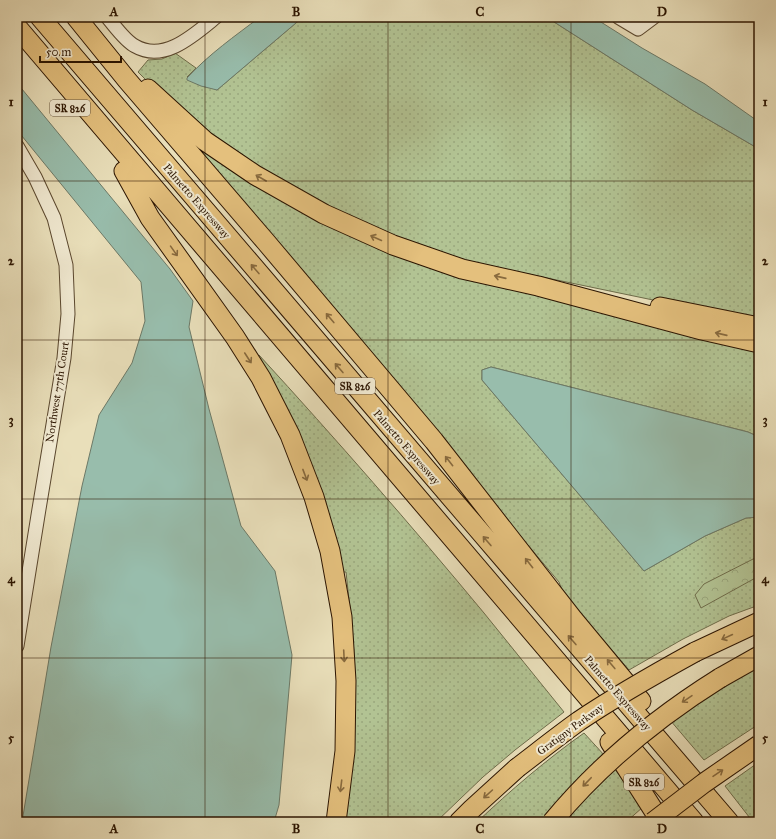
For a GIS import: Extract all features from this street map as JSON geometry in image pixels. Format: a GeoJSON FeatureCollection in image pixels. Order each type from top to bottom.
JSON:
{"type":"FeatureCollection","features":[{"type":"Feature","properties":{"kind":"highway","name":"Palmetto Expressway"},"geometry":{"type":"LineString","coordinates":[[40,17],[729,822]]}},
{"type":"Feature","properties":{"kind":"highway"},"geometry":{"type":"LineString","coordinates":[[82,24],[127,80],[434,441],[573,619],[652,713],[670,754]]}},
{"type":"Feature","properties":{"kind":"highway"},"geometry":{"type":"LineString","coordinates":[[82,24],[114,58],[205,141],[255,175],[324,214],[393,245],[462,268],[538,286],[702,330],[759,343]]}},
{"type":"Feature","properties":{"kind":"highway"},"geometry":{"type":"LineString","coordinates":[[17,27],[694,822]]}},
{"type":"Feature","properties":{"kind":"highway","name":"SR 826"},"geometry":{"type":"LineString","coordinates":[[17,45],[678,822]]}},
{"type":"Feature","properties":{"kind":"highway"},"geometry":{"type":"LineString","coordinates":[[124,171],[150,218],[235,338],[261,378],[290,435],[314,497],[330,551],[342,617],[346,681],[345,752],[336,822]]}},
{"type":"Feature","properties":{"kind":"highway"},"geometry":{"type":"LineString","coordinates":[[538,286],[682,311],[759,327]]}},
{"type":"Feature","properties":{"kind":"highway","name":"Gratigny Parkway"},"geometry":{"type":"LineString","coordinates":[[459,822],[517,768],[561,734],[601,706],[695,652],[759,622]]}},
{"type":"Feature","properties":{"kind":"highway"},"geometry":{"type":"LineString","coordinates":[[552,822],[587,782],[631,742],[672,710],[720,678],[759,656]]}},
{"type":"Feature","properties":{"kind":"highway"},"geometry":{"type":"LineString","coordinates":[[610,742],[661,822]]}},
{"type":"Feature","properties":{"kind":"highway"},"geometry":{"type":"LineString","coordinates":[[654,822],[704,783],[759,745]]}},
{"type":"Feature","properties":{"kind":"street"},"geometry":{"type":"LineString","coordinates":[[107,17],[122,35],[134,46],[149,52],[171,48],[187,40],[216,17]]}},
{"type":"Feature","properties":{"kind":"street"},"geometry":{"type":"LineString","coordinates":[[618,17],[638,29],[654,17]]}},
{"type":"Feature","properties":{"kind":"street","name":"Northwest 77th Court"},"geometry":{"type":"LineString","coordinates":[[17,146],[35,176],[54,218],[66,265],[68,314],[64,358],[38,509],[17,646]]}},
{"type":"Feature","properties":{"kind":"green space"},"geometry":{"type":"Polygon","coordinates":[[[303,17],[543,17],[551,20],[692,110],[759,149],[759,322],[470,262],[376,231],[246,162],[152,86],[138,72],[148,60],[162,59],[175,53],[196,68],[187,77],[217,90],[303,17]]]}},
{"type":"Feature","properties":{"kind":"green space"},"geometry":{"type":"Polygon","coordinates":[[[177,130],[350,231],[759,347],[759,437],[748,432],[491,367],[482,370],[482,380],[644,571],[705,536],[746,518],[759,517],[759,605],[729,616],[683,639],[629,670],[563,593],[559,582],[177,130]]]}},
{"type":"Feature","properties":{"kind":"green space"},"geometry":{"type":"Polygon","coordinates":[[[259,355],[345,450],[429,547],[564,712],[483,777],[436,822],[340,822],[351,753],[355,711],[352,624],[346,572],[342,572],[256,357],[259,355]]]}},
{"type":"Feature","properties":{"kind":"green space"},"geometry":{"type":"Polygon","coordinates":[[[759,556],[759,576],[701,608],[695,595],[704,584],[759,556]]]}},
{"type":"Feature","properties":{"kind":"green space"},"geometry":{"type":"Polygon","coordinates":[[[759,662],[759,724],[704,760],[670,720],[759,662]]]}},
{"type":"Feature","properties":{"kind":"green space"},"geometry":{"type":"Polygon","coordinates":[[[584,733],[605,756],[643,807],[626,822],[477,822],[529,776],[584,733]]]}},
{"type":"Feature","properties":{"kind":"green space"},"geometry":{"type":"Polygon","coordinates":[[[759,762],[759,822],[753,822],[725,786],[759,762]]]}},
{"type":"Feature","properties":{"kind":"shaded area"},"geometry":{"type":"Polygon","coordinates":[[[260,17],[303,17],[217,90],[201,86],[187,80],[195,69],[213,53],[260,17]]]}},
{"type":"Feature","properties":{"kind":"shaded area"},"geometry":{"type":"Polygon","coordinates":[[[543,17],[593,17],[642,48],[705,84],[759,122],[759,149],[692,110],[551,20],[543,17]]]}},
{"type":"Feature","properties":{"kind":"shaded area"},"geometry":{"type":"Polygon","coordinates":[[[17,83],[170,269],[193,301],[189,327],[209,409],[241,526],[275,571],[292,655],[279,805],[274,822],[22,822],[51,647],[82,486],[99,415],[132,363],[145,321],[141,282],[17,130],[17,83]]]}},
{"type":"Feature","properties":{"kind":"shaded area"},"geometry":{"type":"Polygon","coordinates":[[[491,367],[748,432],[759,437],[759,517],[746,518],[705,536],[644,571],[482,380],[482,370],[491,367]]]}}]}
